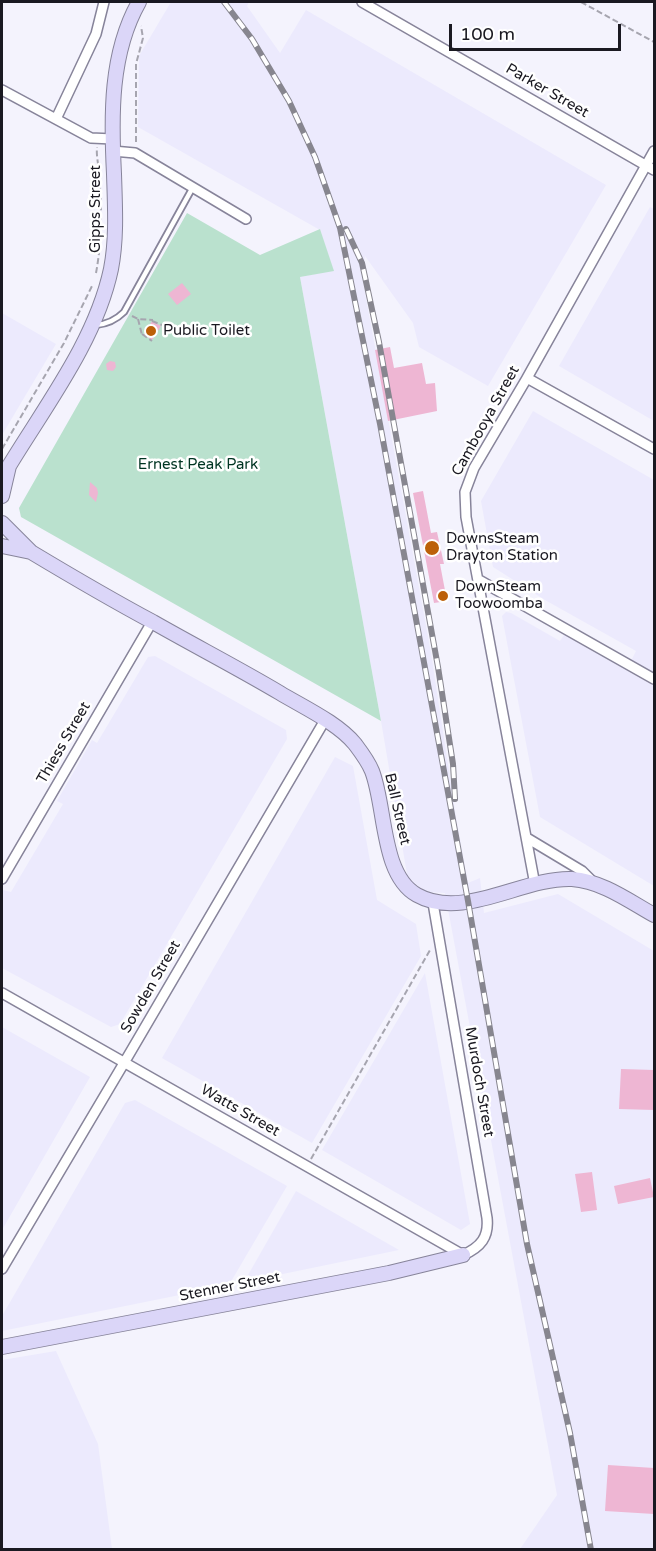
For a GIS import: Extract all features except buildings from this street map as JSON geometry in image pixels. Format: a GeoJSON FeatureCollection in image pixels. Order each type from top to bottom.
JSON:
{"type":"FeatureCollection","features":[{"type":"Feature","properties":{"kind":"main road","name":"Gipps Street"},"geometry":{"type":"LineString","coordinates":[[2,496],[5,470],[93,326],[111,270],[115,225],[113,145],[117,59],[126,30],[139,2]]}},
{"type":"Feature","properties":{"kind":"main road","name":"Ball Street"},"geometry":{"type":"LineString","coordinates":[[2,523],[31,552],[255,678],[325,720],[352,741],[366,759],[371,770],[379,794],[391,858],[396,870],[408,889],[433,903]]}},
{"type":"Feature","properties":{"kind":"main road","name":"Ball Street"},"geometry":{"type":"LineString","coordinates":[[2,546],[31,552]]}},
{"type":"Feature","properties":{"kind":"main road"},"geometry":{"type":"LineString","coordinates":[[433,903],[468,902],[535,885],[571,879],[594,883],[654,915]]}},
{"type":"Feature","properties":{"kind":"main road","name":"Stenner Street"},"geometry":{"type":"LineString","coordinates":[[2,1347],[389,1274],[464,1256]]}},
{"type":"Feature","properties":{"kind":"street"},"geometry":{"type":"LineString","coordinates":[[56,120],[96,34],[104,2]]}},
{"type":"Feature","properties":{"kind":"street","name":"Parker Street"},"geometry":{"type":"LineString","coordinates":[[362,2],[651,168]]}},
{"type":"Feature","properties":{"kind":"street"},"geometry":{"type":"LineString","coordinates":[[2,90],[91,138],[135,153],[246,219]]}},
{"type":"Feature","properties":{"kind":"street","name":"Cambooya Street"},"geometry":{"type":"LineString","coordinates":[[535,885],[466,517],[465,492],[474,468],[651,168],[654,151]]}},
{"type":"Feature","properties":{"kind":"street"},"geometry":{"type":"LineString","coordinates":[[527,378],[654,449]]}},
{"type":"Feature","properties":{"kind":"street"},"geometry":{"type":"LineString","coordinates":[[479,580],[654,680]]}},
{"type":"Feature","properties":{"kind":"street","name":"Thiess Street"},"geometry":{"type":"LineString","coordinates":[[2,879],[152,622]]}},
{"type":"Feature","properties":{"kind":"street","name":"Sowden Street"},"geometry":{"type":"LineString","coordinates":[[2,1269],[325,720]]}},
{"type":"Feature","properties":{"kind":"street"},"geometry":{"type":"LineString","coordinates":[[527,838],[582,871],[594,883]]}},
{"type":"Feature","properties":{"kind":"street","name":"Murdoch Street"},"geometry":{"type":"LineString","coordinates":[[433,903],[488,1227],[480,1245],[464,1256]]}},
{"type":"Feature","properties":{"kind":"street","name":"Watts Street"},"geometry":{"type":"LineString","coordinates":[[2,993],[464,1256]]}},
{"type":"Feature","properties":{"kind":"lane"},"geometry":{"type":"LineString","coordinates":[[93,326],[116,319],[124,312],[193,187]]}},
{"type":"Feature","properties":{"kind":"path"},"geometry":{"type":"LineString","coordinates":[[581,2],[654,42]]}},
{"type":"Feature","properties":{"kind":"path"},"geometry":{"type":"LineString","coordinates":[[135,153],[135,73],[137,56],[143,38],[141,22]]}},
{"type":"Feature","properties":{"kind":"path"},"geometry":{"type":"LineString","coordinates":[[2,449],[64,343],[94,282],[100,238],[99,173],[96,156],[98,139]]}},
{"type":"Feature","properties":{"kind":"path"},"geometry":{"type":"LineString","coordinates":[[124,312],[138,319],[152,320],[162,325]]}},
{"type":"Feature","properties":{"kind":"path"},"geometry":{"type":"LineString","coordinates":[[138,319],[142,335],[152,341]]}},
{"type":"Feature","properties":{"kind":"path"},"geometry":{"type":"LineString","coordinates":[[306,1166],[438,935]]}},
{"type":"Feature","properties":{"kind":"shaded area"},"geometry":{"type":"Polygon","coordinates":[[[171,2],[249,2],[247,6],[280,53],[306,10],[606,185],[488,386],[419,347],[413,323],[365,256],[362,276],[431,653],[468,883],[480,878],[484,913],[558,894],[654,951],[654,1549],[520,1549],[557,1495],[445,893],[427,892],[408,880],[300,277],[333,270],[320,230],[138,127],[139,56],[171,2]]]}},
{"type":"Feature","properties":{"kind":"shaded area"},"geometry":{"type":"Polygon","coordinates":[[[650,207],[654,209],[654,421],[559,366],[650,207]]]}},
{"type":"Feature","properties":{"kind":"shaded area"},"geometry":{"type":"Polygon","coordinates":[[[2,313],[56,344],[2,435],[2,313]]]}},
{"type":"Feature","properties":{"kind":"shaded area"},"geometry":{"type":"Polygon","coordinates":[[[533,411],[654,480],[654,675],[631,661],[636,651],[545,600],[493,567],[481,501],[533,411]]]}},
{"type":"Feature","properties":{"kind":"shaded area"},"geometry":{"type":"Polygon","coordinates":[[[506,612],[560,641],[564,635],[654,686],[654,886],[540,817],[502,616],[506,612]]]}},
{"type":"Feature","properties":{"kind":"shaded area"},"geometry":{"type":"Polygon","coordinates":[[[155,656],[286,730],[287,739],[120,1024],[111,1027],[2,968],[2,893],[3,890],[11,892],[63,804],[57,801],[92,740],[97,743],[148,657],[155,656]]]}},
{"type":"Feature","properties":{"kind":"shaded area"},"geometry":{"type":"Polygon","coordinates":[[[335,757],[353,766],[377,900],[416,924],[421,956],[312,1143],[162,1058],[335,757]]]}},
{"type":"Feature","properties":{"kind":"shaded area"},"geometry":{"type":"Polygon","coordinates":[[[425,973],[470,1224],[461,1230],[322,1150],[425,973]]]}},
{"type":"Feature","properties":{"kind":"shaded area"},"geometry":{"type":"Polygon","coordinates":[[[2,1027],[90,1077],[2,1230],[2,1027]]]}},
{"type":"Feature","properties":{"kind":"shaded area"},"geometry":{"type":"Polygon","coordinates":[[[135,1100],[287,1186],[229,1285],[2,1331],[2,1316],[125,1103],[135,1100]]]}},
{"type":"Feature","properties":{"kind":"shaded area"},"geometry":{"type":"Polygon","coordinates":[[[296,1191],[399,1250],[244,1282],[296,1191]]]}},
{"type":"Feature","properties":{"kind":"shaded area"},"geometry":{"type":"Polygon","coordinates":[[[56,1351],[98,1444],[112,1549],[2,1549],[2,1360],[56,1351]]]}},
{"type":"Feature","properties":{"kind":"green space","name":"Ernest Peak Park"},"geometry":{"type":"Polygon","coordinates":[[[187,213],[260,255],[320,229],[334,271],[300,277],[381,721],[21,517],[19,508],[187,213]]]}},
{"type":"Feature","properties":{"kind":"railway"},"geometry":{"type":"LineString","coordinates":[[224,2],[252,39],[289,101],[315,157],[340,228],[380,424],[468,901],[527,1244],[570,1433],[591,1550]]}},
{"type":"Feature","properties":{"kind":"railway"},"geometry":{"type":"LineString","coordinates":[[346,229],[362,263],[379,342],[438,667],[453,764],[455,799]]}},
{"type":"Feature","properties":{"kind":"place","name":"Public Toilet"},"geometry":{"type":"Point","coordinates":[151,331]}},
{"type":"Feature","properties":{"kind":"place","name":"DownsSteam Drayton Station"},"geometry":{"type":"Point","coordinates":[432,548]}},
{"type":"Feature","properties":{"kind":"place","name":"DownSteam Toowoomba"},"geometry":{"type":"Point","coordinates":[443,596]}}]}
